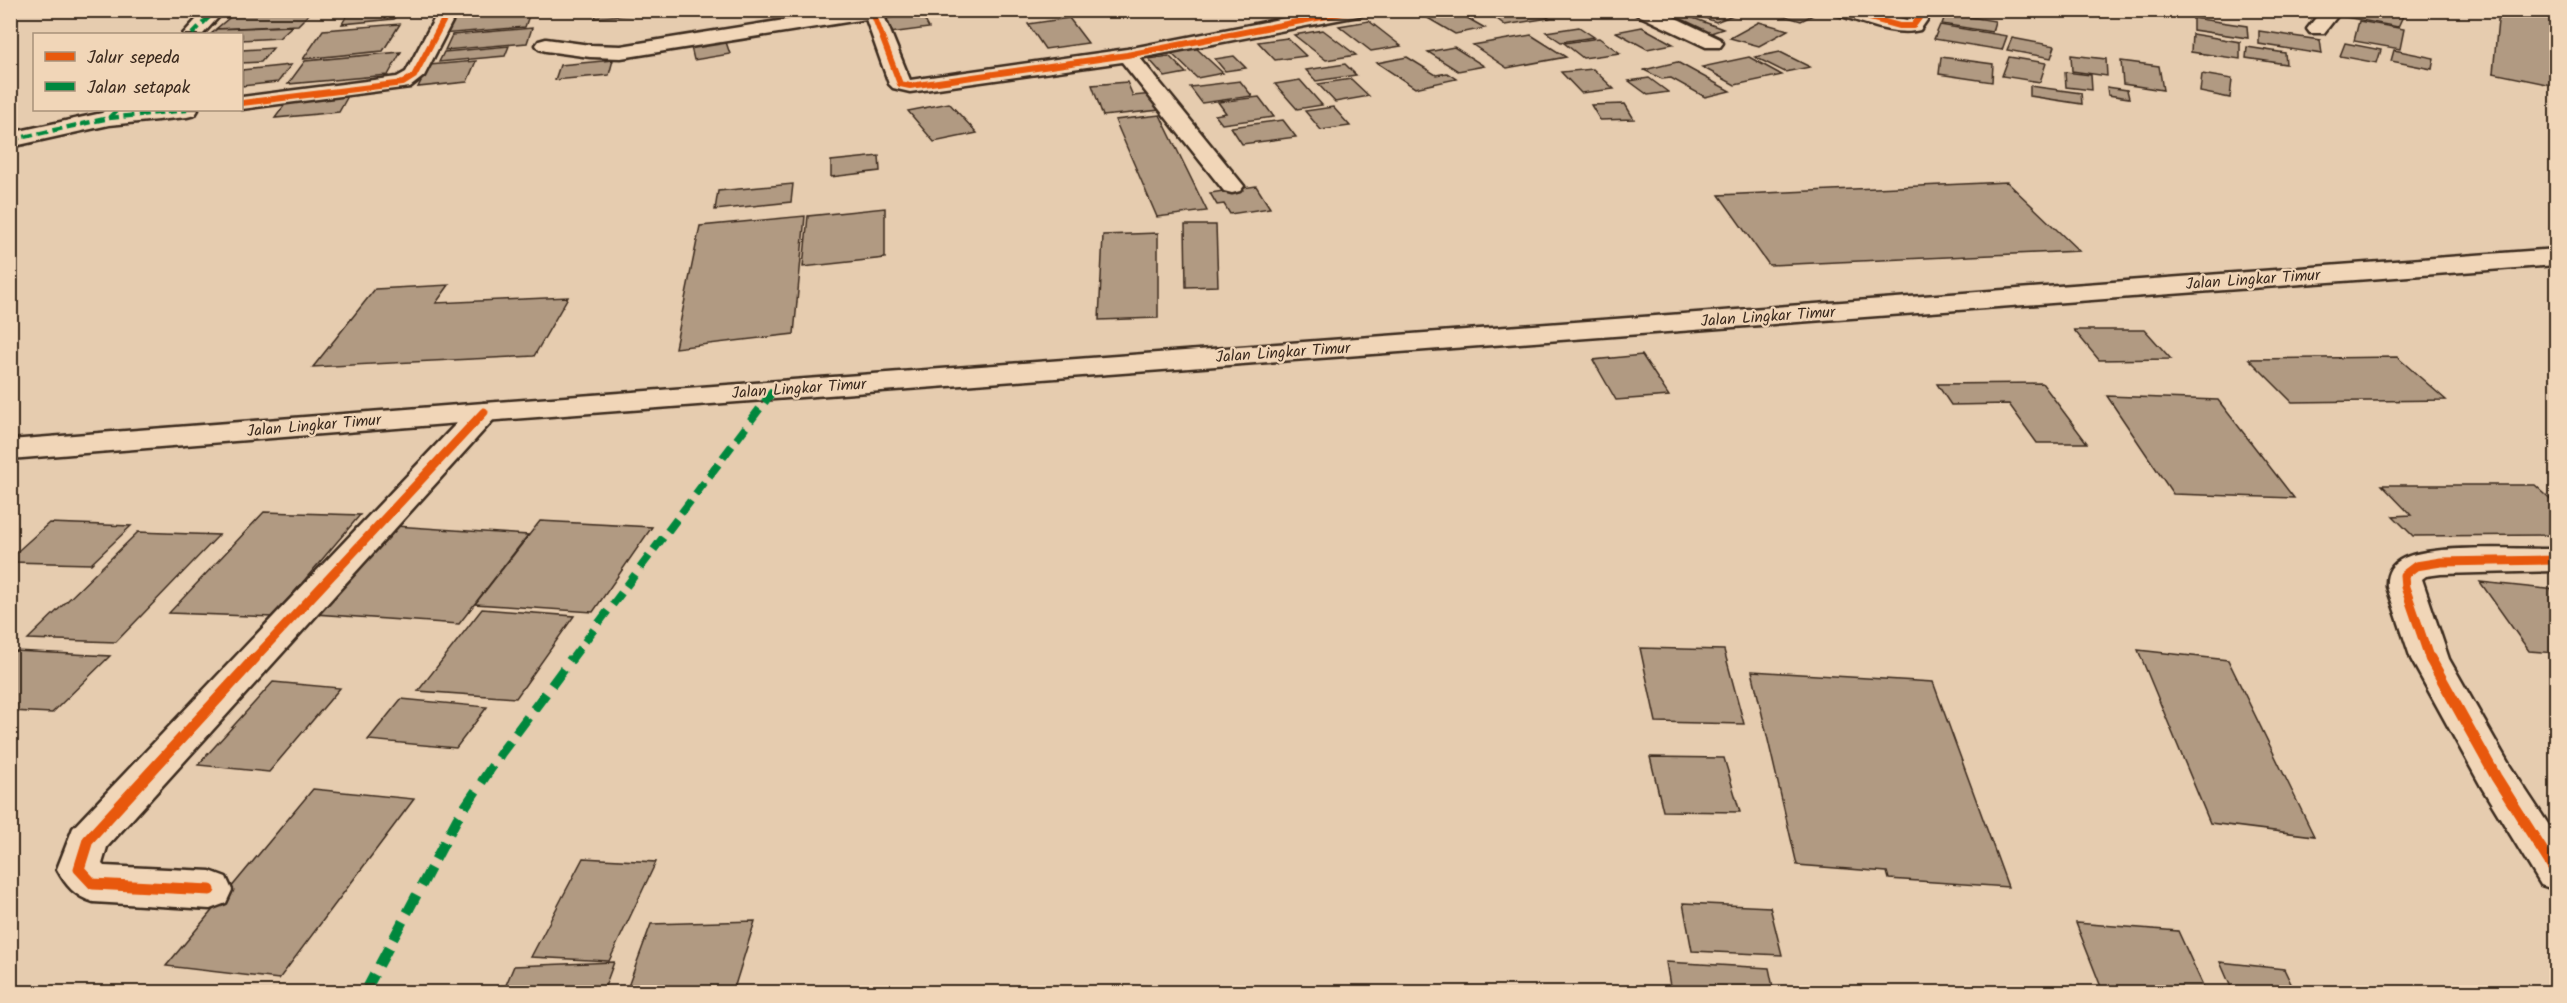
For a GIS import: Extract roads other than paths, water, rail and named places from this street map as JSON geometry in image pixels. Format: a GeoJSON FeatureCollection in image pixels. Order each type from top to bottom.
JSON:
{"type":"FeatureCollection","features":[{"type":"Feature","properties":{"kind":"main road"},"geometry":{"type":"LineString","coordinates":[[193,33],[216,10]]}},
{"type":"Feature","properties":{"kind":"main road"},"geometry":{"type":"LineString","coordinates":[[243,103],[403,83],[414,76],[448,10]]}},
{"type":"Feature","properties":{"kind":"main road"},"geometry":{"type":"LineString","coordinates":[[546,45],[590,51],[621,52],[880,12],[900,84],[927,86],[1126,55],[1358,10]]}},
{"type":"Feature","properties":{"kind":"main road"},"geometry":{"type":"LineString","coordinates":[[1644,10],[1713,42]]}},
{"type":"Feature","properties":{"kind":"main road"},"geometry":{"type":"LineString","coordinates":[[1842,10],[1899,26],[1913,26],[1925,10]]}},
{"type":"Feature","properties":{"kind":"main road"},"geometry":{"type":"LineString","coordinates":[[2317,29],[2333,10]]}},
{"type":"Feature","properties":{"kind":"main road"},"geometry":{"type":"LineString","coordinates":[[1126,55],[1232,186]]}},
{"type":"Feature","properties":{"kind":"main road"},"geometry":{"type":"LineString","coordinates":[[10,140],[113,114],[168,111]]}},
{"type":"Feature","properties":{"kind":"main road","name":"Jalan Lingkar Timur"},"geometry":{"type":"LineString","coordinates":[[10,450],[484,412],[2556,257]]}},
{"type":"Feature","properties":{"kind":"main road"},"geometry":{"type":"LineString","coordinates":[[210,890],[93,884],[79,868],[88,840],[109,815],[484,412]]}},
{"type":"Feature","properties":{"kind":"main road"},"geometry":{"type":"LineString","coordinates":[[2556,560],[2441,562],[2416,566],[2404,574],[2405,587],[2430,659],[2496,777],[2556,872]]}}]}
